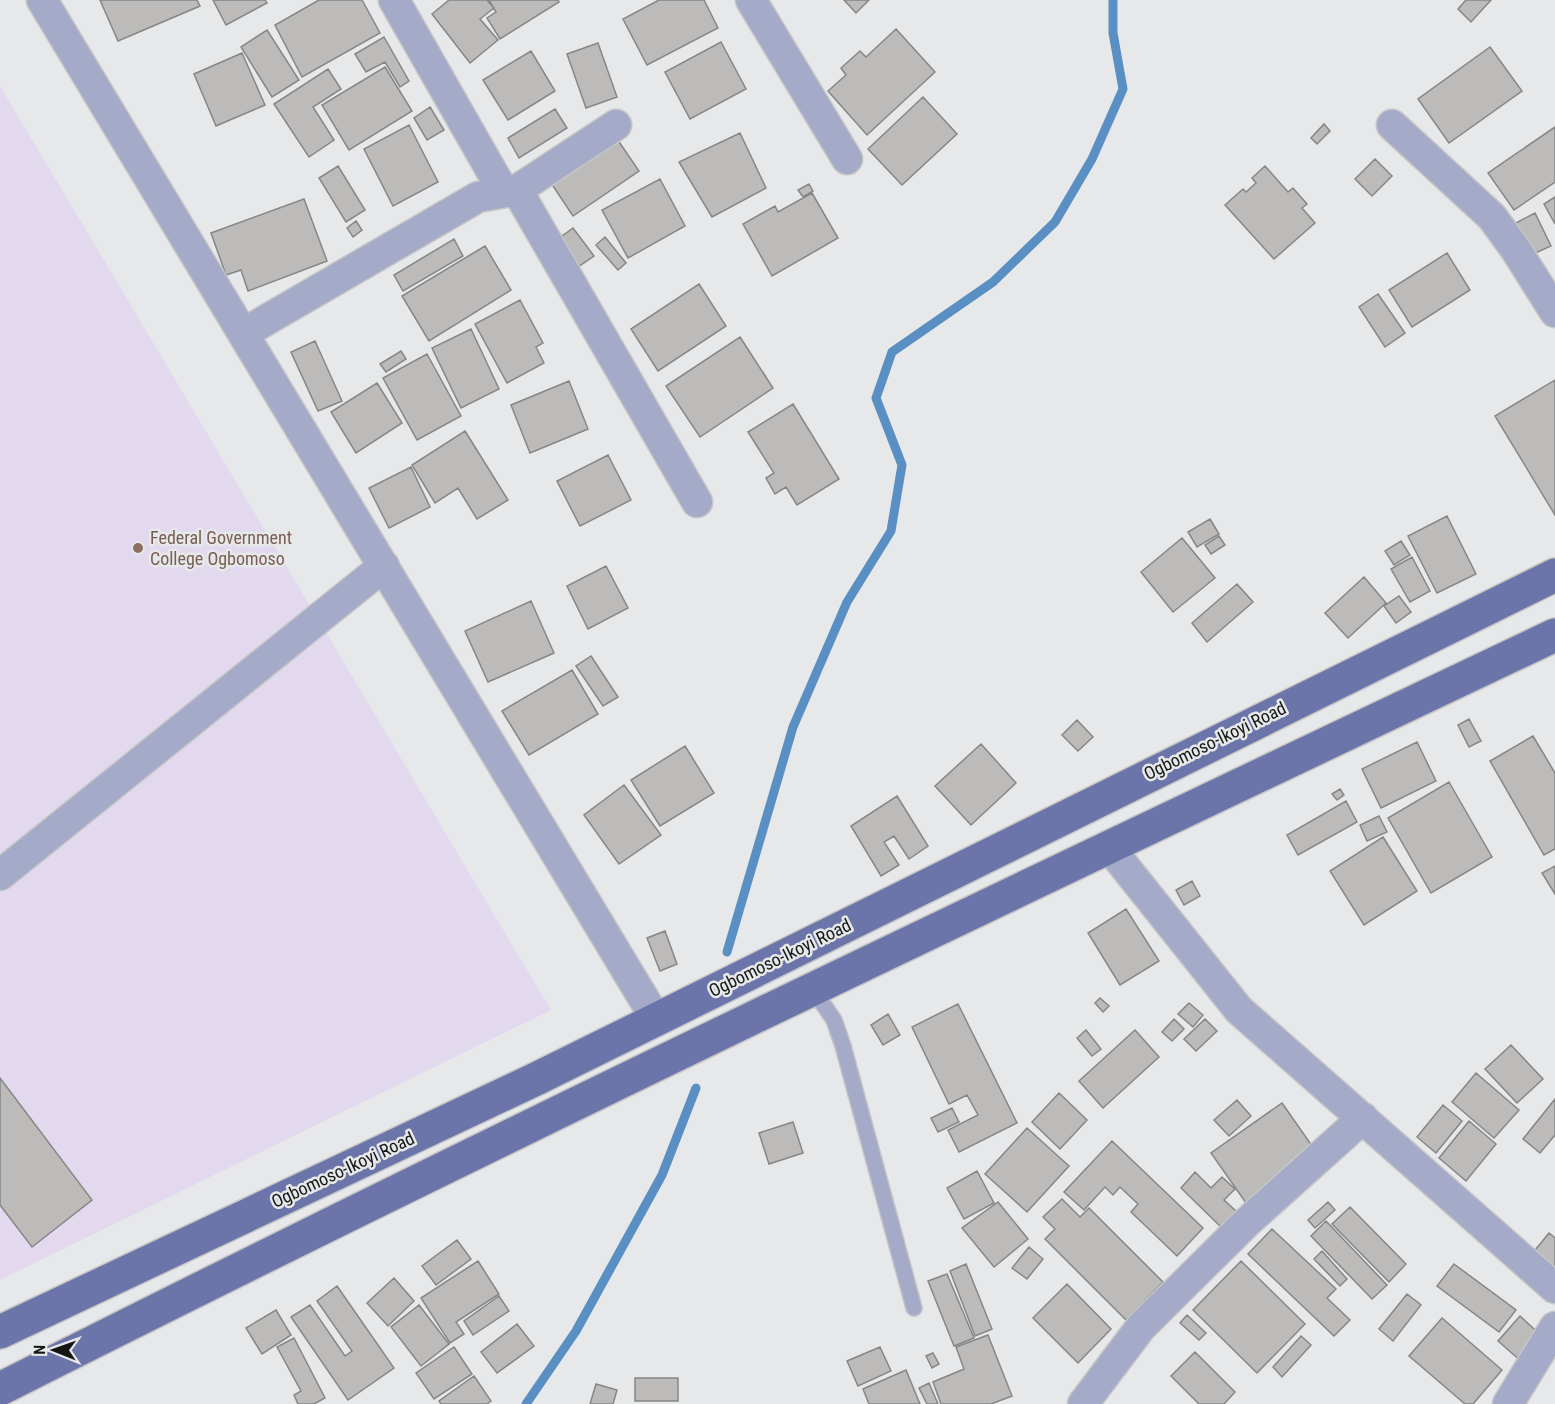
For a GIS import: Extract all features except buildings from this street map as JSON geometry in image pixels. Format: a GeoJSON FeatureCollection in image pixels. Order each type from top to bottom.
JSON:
{"type":"FeatureCollection","features":[{"type":"Feature","properties":{"kind":"main road","name":"Ogbomoso-Ikoyi Road"},"geometry":{"type":"LineString","coordinates":[[0,1332],[538,1078],[1555,575]]}},
{"type":"Feature","properties":{"kind":"main road"},"geometry":{"type":"LineString","coordinates":[[0,1389],[255,1261],[812,988],[1555,635]]}},
{"type":"Feature","properties":{"kind":"street"},"geometry":{"type":"LineString","coordinates":[[42,0],[656,1019]]}},
{"type":"Feature","properties":{"kind":"street"},"geometry":{"type":"LineString","coordinates":[[394,0],[697,502]]}},
{"type":"Feature","properties":{"kind":"street"},"geometry":{"type":"LineString","coordinates":[[751,0],[847,159]]}},
{"type":"Feature","properties":{"kind":"street"},"geometry":{"type":"LineString","coordinates":[[244,333],[478,197],[510,191],[616,124]]}},
{"type":"Feature","properties":{"kind":"street"},"geometry":{"type":"LineString","coordinates":[[1392,125],[1492,217],[1555,312]]}},
{"type":"Feature","properties":{"kind":"street"},"geometry":{"type":"LineString","coordinates":[[0,875],[384,566]]}},
{"type":"Feature","properties":{"kind":"street"},"geometry":{"type":"LineString","coordinates":[[1109,847],[1239,1010],[1555,1288]]}},
{"type":"Feature","properties":{"kind":"street"},"geometry":{"type":"LineString","coordinates":[[1083,1404],[1141,1327],[1246,1223],[1363,1118]]}},
{"type":"Feature","properties":{"kind":"street"},"geometry":{"type":"LineString","coordinates":[[1508,1404],[1555,1327]]}},
{"type":"Feature","properties":{"kind":"lane"},"geometry":{"type":"LineString","coordinates":[[812,988],[834,1020],[843,1046],[914,1308]]}},
{"type":"Feature","properties":{"kind":"shaded area","name":"Federal Government College Ogbomoso"},"geometry":{"type":"Polygon","coordinates":[[[0,86],[551,1010],[0,1280],[0,86]]]}},
{"type":"Feature","properties":{"kind":"waterway"},"geometry":{"type":"LineString","coordinates":[[727,952],[793,727],[847,602],[891,531],[902,465],[876,398],[892,352],[993,282],[1055,222],[1092,159],[1123,89],[1113,33],[1113,0]]}},
{"type":"Feature","properties":{"kind":"waterway"},"geometry":{"type":"LineString","coordinates":[[526,1404],[576,1331],[662,1175],[696,1088]]}},
{"type":"Feature","properties":{"kind":"place","name":"Federal Government College Ogbomoso"},"geometry":{"type":"Point","coordinates":[138,548]}}]}
